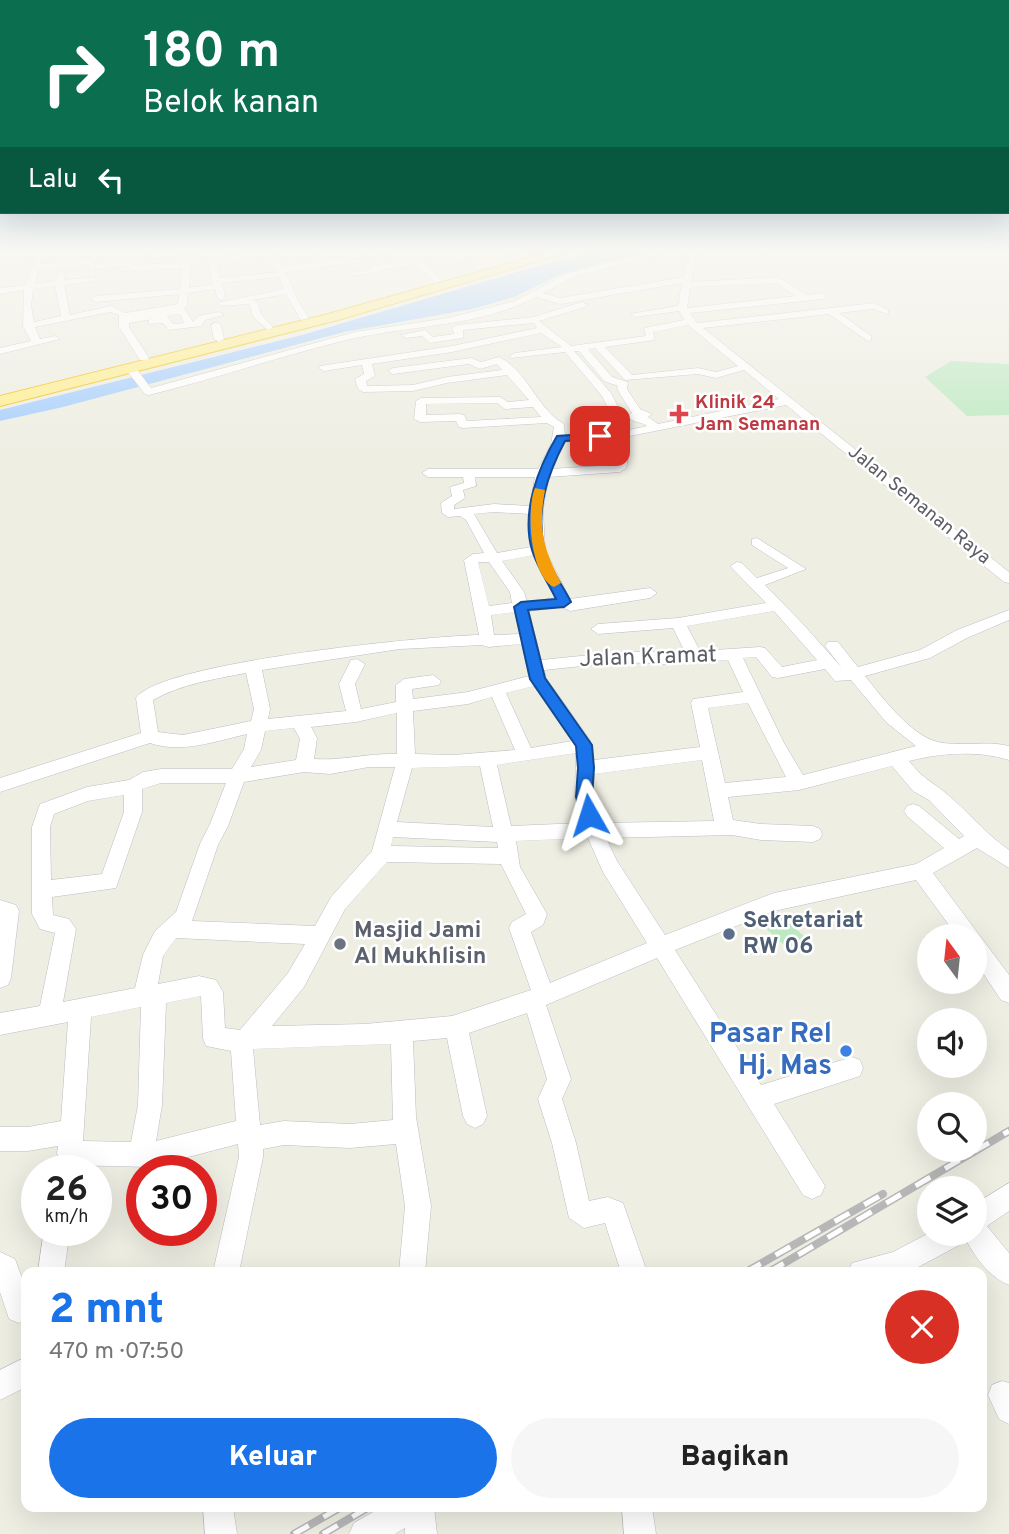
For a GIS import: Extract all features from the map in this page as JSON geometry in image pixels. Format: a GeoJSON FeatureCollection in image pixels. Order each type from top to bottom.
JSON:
{"type":"FeatureCollection","features":[{"type":"Feature","properties":{"kind":"highway"},"geometry":{"type":"LineString","coordinates":[[0,393],[144,358],[218,324],[268,327],[290,322]]}},
{"type":"Feature","properties":{"kind":"highway"},"geometry":{"type":"LineString","coordinates":[[0,401],[131,370],[306,322]]}},
{"type":"Feature","properties":{"kind":"street"},"geometry":{"type":"LineString","coordinates":[[28,322],[37,343]]}},
{"type":"Feature","properties":{"kind":"street"},"geometry":{"type":"LineString","coordinates":[[28,326],[49,322]]}},
{"type":"Feature","properties":{"kind":"street"},"geometry":{"type":"LineString","coordinates":[[130,322],[124,322],[144,358]]}},
{"type":"Feature","properties":{"kind":"street"},"geometry":{"type":"LineString","coordinates":[[167,322],[169,327],[198,324],[199,322]]}},
{"type":"Feature","properties":{"kind":"street"},"geometry":{"type":"LineString","coordinates":[[211,322],[218,324]]}},
{"type":"Feature","properties":{"kind":"street"},"geometry":{"type":"LineString","coordinates":[[263,322],[268,327]]}},
{"type":"Feature","properties":{"kind":"street"},"geometry":{"type":"LineString","coordinates":[[131,370],[149,392],[339,348],[396,329],[439,322]]}},
{"type":"Feature","properties":{"kind":"street"},"geometry":{"type":"LineString","coordinates":[[396,329],[400,335],[425,333],[430,340],[458,332],[524,322]]}},
{"type":"Feature","properties":{"kind":"street"},"geometry":{"type":"LineString","coordinates":[[535,322],[543,330],[561,340],[575,362],[607,395],[619,421]]}},
{"type":"Feature","properties":{"kind":"street"},"geometry":{"type":"LineString","coordinates":[[515,356],[598,346],[650,333],[676,322]]}},
{"type":"Feature","properties":{"kind":"street","name":"Jalan Semanan Raya"},"geometry":{"type":"LineString","coordinates":[[692,322],[745,368],[1009,579]]}},
{"type":"Feature","properties":{"kind":"street"},"geometry":{"type":"LineString","coordinates":[[845,322],[868,338]]}},
{"type":"Feature","properties":{"kind":"street"},"geometry":{"type":"LineString","coordinates":[[324,368],[543,330]]}},
{"type":"Feature","properties":{"kind":"street"},"geometry":{"type":"LineString","coordinates":[[635,334],[650,333]]}},
{"type":"Feature","properties":{"kind":"street"},"geometry":{"type":"LineString","coordinates":[[0,351],[55,339]]}},
{"type":"Feature","properties":{"kind":"street"},"geometry":{"type":"LineString","coordinates":[[492,340],[498,359],[508,372],[549,420],[560,426],[561,439],[543,473],[536,510],[538,550],[564,602],[570,606],[650,593]]}},
{"type":"Feature","properties":{"kind":"street"},"geometry":{"type":"LineString","coordinates":[[598,346],[629,378],[698,371],[716,375],[745,368]]}},
{"type":"Feature","properties":{"kind":"street"},"geometry":{"type":"LineString","coordinates":[[339,348],[377,351],[393,371],[397,388]]}},
{"type":"Feature","properties":{"kind":"street"},"geometry":{"type":"LineString","coordinates":[[582,348],[608,379],[624,384],[622,390],[631,405],[636,411],[646,414],[633,416],[639,421],[647,420],[656,429]]}},
{"type":"Feature","properties":{"kind":"street"},"geometry":{"type":"LineString","coordinates":[[393,371],[471,361],[480,366],[498,359]]}},
{"type":"Feature","properties":{"kind":"street"},"geometry":{"type":"LineString","coordinates":[[366,362],[370,376],[360,379],[362,388],[413,388],[468,383],[508,372]]}},
{"type":"Feature","properties":{"kind":"street"},"geometry":{"type":"LineString","coordinates":[[537,403],[505,406],[500,400],[421,401],[420,419],[460,418],[463,425],[549,420]]}},
{"type":"Feature","properties":{"kind":"street"},"geometry":{"type":"LineString","coordinates":[[485,401],[493,423]]}},
{"type":"Feature","properties":{"kind":"street"},"geometry":{"type":"LineString","coordinates":[[561,439],[620,435],[656,429],[788,401]]}},
{"type":"Feature","properties":{"kind":"street"},"geometry":{"type":"LineString","coordinates":[[428,473],[543,473],[620,468],[622,459]]}},
{"type":"Feature","properties":{"kind":"street"},"geometry":{"type":"LineString","coordinates":[[470,472],[470,486],[456,487],[459,498],[447,504],[448,513],[494,508],[536,510]]}},
{"type":"Feature","properties":{"kind":"street"},"geometry":{"type":"LineString","coordinates":[[463,512],[471,518],[493,558],[517,592],[536,672],[584,745],[584,797],[594,832],[610,866],[813,1186]]}},
{"type":"Feature","properties":{"kind":"street"},"geometry":{"type":"LineString","coordinates":[[755,583],[799,569],[757,542]]}},
{"type":"Feature","properties":{"kind":"street"},"geometry":{"type":"LineString","coordinates":[[488,642],[471,560],[538,550]]}},
{"type":"Feature","properties":{"kind":"street"},"geometry":{"type":"LineString","coordinates":[[737,566],[810,640],[839,677],[925,654],[962,634],[1009,615]]}},
{"type":"Feature","properties":{"kind":"street"},"geometry":{"type":"LineString","coordinates":[[483,611],[564,602]]}},
{"type":"Feature","properties":{"kind":"street"},"geometry":{"type":"LineString","coordinates":[[591,603],[603,658]]}},
{"type":"Feature","properties":{"kind":"street"},"geometry":{"type":"LineString","coordinates":[[598,629],[678,623],[776,606]]}},
{"type":"Feature","properties":{"kind":"street"},"geometry":{"type":"LineString","coordinates":[[678,623],[695,657]]}},
{"type":"Feature","properties":{"kind":"street"},"geometry":{"type":"LineString","coordinates":[[0,785],[150,736],[144,698],[148,692],[253,667],[341,651],[425,641],[488,642],[529,638]]}},
{"type":"Feature","properties":{"kind":"street"},"geometry":{"type":"LineString","coordinates":[[833,646],[901,727],[921,743],[935,748]]}},
{"type":"Feature","properties":{"kind":"street","name":"Jalan Kramat"},"geometry":{"type":"LineString","coordinates":[[150,736],[161,740],[183,741],[258,726],[356,716],[404,706],[468,698],[497,691],[536,672],[603,658],[695,657],[762,652],[779,673],[828,663]]}},
{"type":"Feature","properties":{"kind":"street"},"geometry":{"type":"LineString","coordinates":[[734,655],[775,745],[799,783]]}},
{"type":"Feature","properties":{"kind":"street"},"geometry":{"type":"LineString","coordinates":[[356,716],[345,689],[347,679],[357,664]]}},
{"type":"Feature","properties":{"kind":"street"},"geometry":{"type":"LineString","coordinates":[[141,1155],[150,1105],[150,997],[153,955],[162,938],[184,917],[209,844],[219,826],[237,776],[252,750],[262,703],[253,667]]}},
{"type":"Feature","properties":{"kind":"street"},"geometry":{"type":"LineString","coordinates":[[227,1267],[251,1157],[244,1040],[296,980],[338,903],[382,854],[406,759],[404,685],[433,681]]}},
{"type":"Feature","properties":{"kind":"street"},"geometry":{"type":"LineString","coordinates":[[497,691],[526,756]]}},
{"type":"Feature","properties":{"kind":"street"},"geometry":{"type":"LineString","coordinates":[[725,827],[707,753],[699,703],[754,697]]}},
{"type":"Feature","properties":{"kind":"street"},"geometry":{"type":"LineString","coordinates":[[302,720],[303,731],[309,738],[304,765]]}},
{"type":"Feature","properties":{"kind":"street"},"geometry":{"type":"LineString","coordinates":[[49,1015],[66,929],[62,925],[44,920],[41,827],[46,810],[87,794],[133,786],[143,779],[161,776],[237,776],[304,765],[330,767],[369,760],[453,762],[526,756],[584,745]]}},
{"type":"Feature","properties":{"kind":"street"},"geometry":{"type":"LineString","coordinates":[[717,791],[799,783],[935,748],[995,749],[1009,753]]}},
{"type":"Feature","properties":{"kind":"street"},"geometry":{"type":"LineString","coordinates":[[586,768],[707,753]]}},
{"type":"Feature","properties":{"kind":"street"},"geometry":{"type":"LineString","coordinates":[[487,758],[511,868],[537,914],[536,919],[519,928],[559,1079],[550,1099],[564,1143],[578,1209],[584,1214],[608,1210],[614,1212],[632,1267]]}},
{"type":"Feature","properties":{"kind":"street"},"geometry":{"type":"LineString","coordinates":[[896,758],[919,786],[935,795],[978,838],[1009,860]]}},
{"type":"Feature","properties":{"kind":"street"},"geometry":{"type":"LineString","coordinates":[[43,890],[109,882],[133,812],[133,786]]}},
{"type":"Feature","properties":{"kind":"street"},"geometry":{"type":"LineString","coordinates":[[913,811],[959,850]]}},
{"type":"Feature","properties":{"kind":"street"},"geometry":{"type":"LineString","coordinates":[[387,829],[475,835],[725,827],[813,834]]}},
{"type":"Feature","properties":{"kind":"street"},"geometry":{"type":"LineString","coordinates":[[0,1024],[199,986],[208,987],[212,992],[214,1038],[244,1040],[365,1035],[456,1026],[539,997],[774,902],[920,871],[978,838]]}},
{"type":"Feature","properties":{"kind":"street"},"geometry":{"type":"LineString","coordinates":[[382,854],[508,856]]}},
{"type":"Feature","properties":{"kind":"street"},"geometry":{"type":"LineString","coordinates":[[920,871],[960,924]]}},
{"type":"Feature","properties":{"kind":"street"},"geometry":{"type":"LineString","coordinates":[[0,909],[9,911],[0,978]]}},
{"type":"Feature","properties":{"kind":"street"},"geometry":{"type":"LineString","coordinates":[[174,929],[319,935]]}},
{"type":"Feature","properties":{"kind":"street"},"geometry":{"type":"LineString","coordinates":[[987,961],[1009,993]]}},
{"type":"Feature","properties":{"kind":"street"},"geometry":{"type":"LineString","coordinates":[[69,1151],[80,1010]]}},
{"type":"Feature","properties":{"kind":"street"},"geometry":{"type":"LineString","coordinates":[[456,1026],[475,1116]]}},
{"type":"Feature","properties":{"kind":"street"},"geometry":{"type":"LineString","coordinates":[[402,1031],[407,1131],[418,1206],[412,1267]]}},
{"type":"Feature","properties":{"kind":"street"},"geometry":{"type":"LineString","coordinates":[[756,1098],[852,1068]]}},
{"type":"Feature","properties":{"kind":"street"},"geometry":{"type":"LineString","coordinates":[[0,1139],[28,1139],[69,1151],[141,1155],[162,1153],[197,1141],[248,1134],[350,1136],[407,1131]]}},
{"type":"Feature","properties":{"kind":"street"},"geometry":{"type":"LineString","coordinates":[[987,1211],[1009,1196]]}},
{"type":"Feature","properties":{"kind":"street"},"geometry":{"type":"LineString","coordinates":[[52,1267],[55,1246]]}},
{"type":"Feature","properties":{"kind":"street"},"geometry":{"type":"LineString","coordinates":[[886,1267],[896,1265],[932,1246]]}},
{"type":"Feature","properties":{"kind":"street"},"geometry":{"type":"LineString","coordinates":[[985,1246],[1009,1272]]}},
{"type":"Feature","properties":{"kind":"street"},"geometry":{"type":"LineString","coordinates":[[0,1265],[8,1272],[19,1309]]}},
{"type":"Feature","properties":{"kind":"street"},"geometry":{"type":"LineString","coordinates":[[0,1386],[21,1374]]}},
{"type":"Feature","properties":{"kind":"street"},"geometry":{"type":"LineString","coordinates":[[219,1512],[221,1534]]}},
{"type":"Feature","properties":{"kind":"street"},"geometry":{"type":"LineString","coordinates":[[365,1534],[402,1512]]}},
{"type":"Feature","properties":{"kind":"street"},"geometry":{"type":"LineString","coordinates":[[419,1512],[421,1534]]}},
{"type":"Feature","properties":{"kind":"street"},"geometry":{"type":"LineString","coordinates":[[638,1512],[640,1534]]}},
{"type":"Feature","properties":{"kind":"green space"},"geometry":{"type":"Polygon","coordinates":[[[951,361],[1009,364],[1009,415],[967,416],[925,377],[951,361]]]}},
{"type":"Feature","properties":{"kind":"green space"},"geometry":{"type":"Polygon","coordinates":[[[771,906],[806,938],[790,951],[755,918],[771,906]]]}},
{"type":"Feature","properties":{"kind":"water"},"geometry":{"type":"Polygon","coordinates":[[[348,322],[402,322],[344,332],[63,407],[0,421],[0,410],[348,322]]]}},
{"type":"Feature","properties":{"kind":"railway"},"geometry":{"type":"LineString","coordinates":[[778,1267],[1009,1131]]}},
{"type":"Feature","properties":{"kind":"railway"},"geometry":{"type":"LineString","coordinates":[[755,1267],[883,1194]]}},
{"type":"Feature","properties":{"kind":"railway"},"geometry":{"type":"LineString","coordinates":[[294,1534],[332,1512]]}},
{"type":"Feature","properties":{"kind":"railway"},"geometry":{"type":"LineString","coordinates":[[323,1534],[360,1512]]}},
{"type":"Feature","properties":{"kind":"slow traffic"},"geometry":{"type":"LineString","coordinates":[[539,490],[536,510],[538,550],[554,583]]}},
{"type":"Feature","properties":{"kind":"place","name":"Klinik 24 Jam Semanan"},"geometry":{"type":"Point","coordinates":[679,414]}},
{"type":"Feature","properties":{"kind":"place","name":"Sekretariat RW 06"},"geometry":{"type":"Point","coordinates":[729,934]}},
{"type":"Feature","properties":{"kind":"place","name":"Masjid Jami Al Mukhlisin"},"geometry":{"type":"Point","coordinates":[340,944]}},
{"type":"Feature","properties":{"kind":"place","name":"Pasar Rel Hj. Mas"},"geometry":{"type":"Point","coordinates":[846,1051]}},
{"type":"Feature","properties":{"kind":"route"},"geometry":{"type":"LineString","coordinates":[[589,815],[584,797],[584,745],[538,679],[521,607],[564,602],[538,550],[536,510],[543,473],[561,439],[600,436]]}}]}
